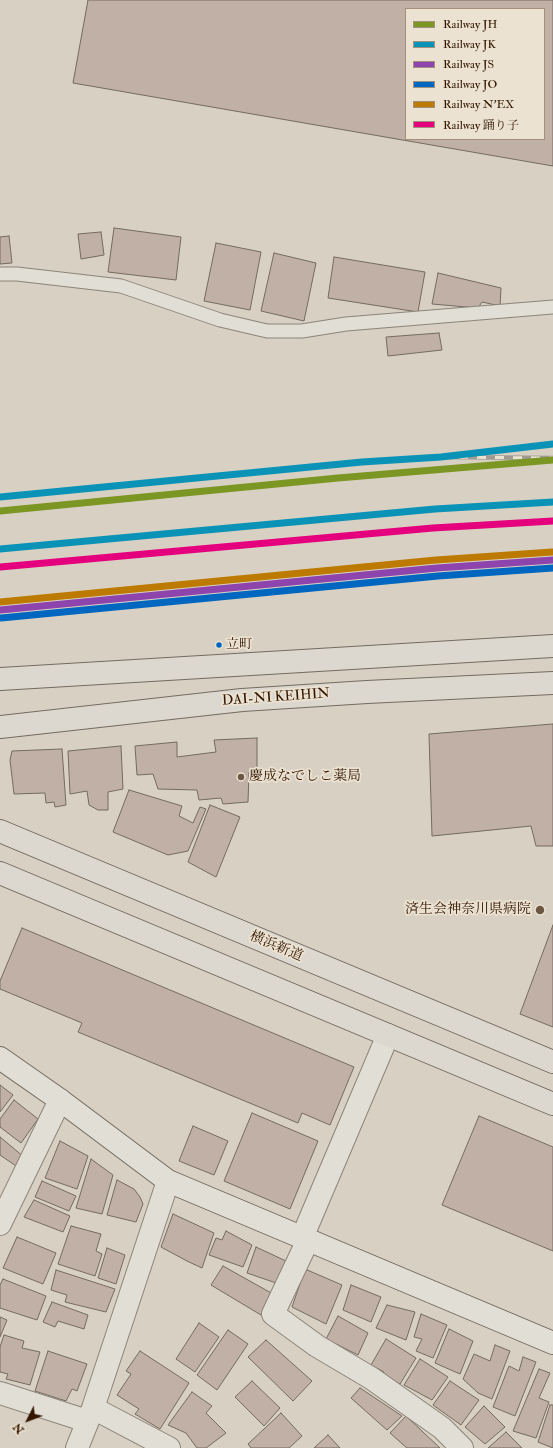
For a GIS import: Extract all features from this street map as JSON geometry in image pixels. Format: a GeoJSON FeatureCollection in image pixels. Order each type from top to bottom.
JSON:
{"type":"FeatureCollection","features":[{"type":"Feature","properties":{"kind":"highway"},"geometry":{"type":"LineString","coordinates":[[0,679],[553,646]]}},
{"type":"Feature","properties":{"kind":"highway","name":"DAI-NI KEIHIN"},"geometry":{"type":"LineString","coordinates":[[0,727],[242,700],[553,683]]}},
{"type":"Feature","properties":{"kind":"highway","name":"横浜新道"},"geometry":{"type":"LineString","coordinates":[[0,831],[553,1062]]}},
{"type":"Feature","properties":{"kind":"highway"},"geometry":{"type":"LineString","coordinates":[[1,877],[553,1104]]}},
{"type":"Feature","properties":{"kind":"street"},"geometry":{"type":"LineString","coordinates":[[388,1035],[274,1314],[317,1346],[371,1378],[442,1428],[462,1448]]}},
{"type":"Feature","properties":{"kind":"street"},"geometry":{"type":"LineString","coordinates":[[0,1058],[60,1100],[168,1181],[553,1343]]}},
{"type":"Feature","properties":{"kind":"street"},"geometry":{"type":"LineString","coordinates":[[0,1224],[60,1100]]}},
{"type":"Feature","properties":{"kind":"street"},"geometry":{"type":"LineString","coordinates":[[77,1448],[90,1414],[168,1181]]}},
{"type":"Feature","properties":{"kind":"street"},"geometry":{"type":"LineString","coordinates":[[0,1393],[90,1414],[169,1448]]}},
{"type":"Feature","properties":{"kind":"lane"},"geometry":{"type":"LineString","coordinates":[[0,274],[17,274],[121,286],[220,320],[267,331],[302,331],[346,324],[553,307]]}},
{"type":"Feature","properties":{"kind":"building"},"geometry":{"type":"Polygon","coordinates":[[[88,0],[553,0],[553,166],[73,83],[88,0]]]}},
{"type":"Feature","properties":{"kind":"building"},"geometry":{"type":"Polygon","coordinates":[[[114,228],[181,237],[176,280],[108,272],[114,228]]]}},
{"type":"Feature","properties":{"kind":"building"},"geometry":{"type":"Polygon","coordinates":[[[101,232],[104,255],[81,259],[78,234],[101,232]]]}},
{"type":"Feature","properties":{"kind":"building"},"geometry":{"type":"Polygon","coordinates":[[[9,236],[12,263],[0,264],[0,237],[9,236]]]}},
{"type":"Feature","properties":{"kind":"building"},"geometry":{"type":"Polygon","coordinates":[[[216,243],[261,252],[250,310],[204,301],[216,243]]]}},
{"type":"Feature","properties":{"kind":"building"},"geometry":{"type":"Polygon","coordinates":[[[274,253],[316,263],[304,321],[261,311],[274,253]]]}},
{"type":"Feature","properties":{"kind":"building"},"geometry":{"type":"Polygon","coordinates":[[[334,257],[425,272],[418,312],[328,298],[334,257]]]}},
{"type":"Feature","properties":{"kind":"building"},"geometry":{"type":"Polygon","coordinates":[[[438,273],[501,288],[500,306],[482,302],[478,308],[432,304],[438,273]]]}},
{"type":"Feature","properties":{"kind":"building"},"geometry":{"type":"Polygon","coordinates":[[[439,333],[442,350],[388,356],[386,337],[439,333]]]}},
{"type":"Feature","properties":{"kind":"building"},"geometry":{"type":"Polygon","coordinates":[[[553,724],[553,846],[536,846],[531,826],[432,836],[429,734],[553,724]]]}},
{"type":"Feature","properties":{"kind":"building"},"geometry":{"type":"Polygon","coordinates":[[[257,738],[257,771],[249,772],[248,802],[223,804],[221,798],[199,800],[197,790],[158,789],[153,774],[137,775],[135,746],[177,742],[177,757],[216,752],[214,740],[257,738]]]}},
{"type":"Feature","properties":{"kind":"building"},"geometry":{"type":"Polygon","coordinates":[[[121,746],[123,789],[108,792],[108,810],[98,810],[89,805],[87,791],[70,794],[68,751],[121,746]]]}},
{"type":"Feature","properties":{"kind":"building"},"geometry":{"type":"Polygon","coordinates":[[[62,749],[66,805],[55,807],[54,802],[46,803],[45,793],[14,794],[10,760],[12,751],[62,749]]]}},
{"type":"Feature","properties":{"kind":"building"},"geometry":{"type":"Polygon","coordinates":[[[129,790],[182,806],[179,816],[193,823],[200,807],[206,809],[188,851],[168,855],[113,832],[129,790]]]}},
{"type":"Feature","properties":{"kind":"building"},"geometry":{"type":"Polygon","coordinates":[[[210,805],[240,817],[216,877],[188,862],[210,805]]]}},
{"type":"Feature","properties":{"kind":"building","name":"済生会神奈川県病院"},"geometry":{"type":"Polygon","coordinates":[[[553,925],[553,1027],[520,1014],[553,925]]]}},
{"type":"Feature","properties":{"kind":"building"},"geometry":{"type":"Polygon","coordinates":[[[22,928],[354,1067],[330,1125],[302,1113],[298,1123],[78,1032],[82,1023],[0,989],[0,981],[22,928]]]}},
{"type":"Feature","properties":{"kind":"building"},"geometry":{"type":"Polygon","coordinates":[[[0,1085],[13,1095],[0,1112],[0,1085]]]}},
{"type":"Feature","properties":{"kind":"building"},"geometry":{"type":"Polygon","coordinates":[[[14,1100],[38,1119],[21,1143],[0,1127],[0,1119],[14,1100]]]}},
{"type":"Feature","properties":{"kind":"building"},"geometry":{"type":"Polygon","coordinates":[[[252,1113],[318,1141],[290,1209],[224,1181],[252,1113]]]}},
{"type":"Feature","properties":{"kind":"building"},"geometry":{"type":"Polygon","coordinates":[[[479,1116],[553,1147],[553,1251],[442,1205],[479,1116]]]}},
{"type":"Feature","properties":{"kind":"building"},"geometry":{"type":"Polygon","coordinates":[[[193,1126],[228,1141],[214,1175],[179,1161],[193,1126]]]}},
{"type":"Feature","properties":{"kind":"building"},"geometry":{"type":"Polygon","coordinates":[[[0,1137],[24,1157],[19,1168],[0,1155],[0,1137]]]}},
{"type":"Feature","properties":{"kind":"building"},"geometry":{"type":"Polygon","coordinates":[[[60,1141],[88,1156],[77,1189],[45,1178],[60,1141]]]}},
{"type":"Feature","properties":{"kind":"building"},"geometry":{"type":"Polygon","coordinates":[[[91,1159],[113,1175],[102,1214],[76,1208],[91,1159]]]}},
{"type":"Feature","properties":{"kind":"building"},"geometry":{"type":"Polygon","coordinates":[[[117,1180],[134,1189],[140,1197],[143,1204],[136,1222],[107,1215],[117,1180]]]}},
{"type":"Feature","properties":{"kind":"building"},"geometry":{"type":"Polygon","coordinates":[[[42,1181],[76,1196],[69,1211],[35,1197],[42,1181]]]}},
{"type":"Feature","properties":{"kind":"building"},"geometry":{"type":"Polygon","coordinates":[[[34,1200],[70,1216],[63,1232],[24,1217],[34,1200]]]}},
{"type":"Feature","properties":{"kind":"building"},"geometry":{"type":"Polygon","coordinates":[[[173,1214],[214,1233],[202,1268],[161,1247],[173,1214]]]}},
{"type":"Feature","properties":{"kind":"building"},"geometry":{"type":"Polygon","coordinates":[[[71,1226],[101,1234],[96,1251],[102,1254],[95,1276],[58,1264],[71,1226]]]}},
{"type":"Feature","properties":{"kind":"building"},"geometry":{"type":"Polygon","coordinates":[[[226,1231],[252,1245],[243,1267],[209,1255],[216,1238],[222,1240],[226,1231]]]}},
{"type":"Feature","properties":{"kind":"building"},"geometry":{"type":"Polygon","coordinates":[[[17,1237],[56,1253],[43,1284],[3,1268],[17,1237]]]}},
{"type":"Feature","properties":{"kind":"building"},"geometry":{"type":"Polygon","coordinates":[[[256,1247],[286,1261],[279,1284],[247,1273],[256,1247]]]}},
{"type":"Feature","properties":{"kind":"building"},"geometry":{"type":"Polygon","coordinates":[[[107,1248],[125,1255],[116,1284],[98,1278],[107,1248]]]}},
{"type":"Feature","properties":{"kind":"building"},"geometry":{"type":"Polygon","coordinates":[[[223,1266],[273,1294],[261,1315],[211,1285],[223,1266]]]}},
{"type":"Feature","properties":{"kind":"building"},"geometry":{"type":"Polygon","coordinates":[[[305,1269],[342,1285],[326,1324],[292,1307],[305,1269]]]}},
{"type":"Feature","properties":{"kind":"building"},"geometry":{"type":"Polygon","coordinates":[[[56,1270],[115,1289],[106,1312],[65,1302],[67,1295],[51,1290],[56,1270]]]}},
{"type":"Feature","properties":{"kind":"building"},"geometry":{"type":"Polygon","coordinates":[[[3,1279],[46,1296],[37,1320],[0,1308],[0,1285],[3,1279]]]}},
{"type":"Feature","properties":{"kind":"building"},"geometry":{"type":"Polygon","coordinates":[[[351,1285],[381,1297],[371,1322],[343,1310],[351,1285]]]}},
{"type":"Feature","properties":{"kind":"building"},"geometry":{"type":"Polygon","coordinates":[[[52,1302],[88,1315],[84,1329],[58,1321],[55,1327],[43,1322],[52,1302]]]}},
{"type":"Feature","properties":{"kind":"building"},"geometry":{"type":"Polygon","coordinates":[[[387,1305],[415,1312],[406,1340],[376,1328],[387,1305]]]}},
{"type":"Feature","properties":{"kind":"building"},"geometry":{"type":"Polygon","coordinates":[[[421,1314],[447,1325],[433,1358],[416,1351],[422,1339],[414,1337],[421,1314]]]}},
{"type":"Feature","properties":{"kind":"building"},"geometry":{"type":"Polygon","coordinates":[[[338,1316],[368,1333],[358,1355],[326,1339],[338,1316]]]}},
{"type":"Feature","properties":{"kind":"building"},"geometry":{"type":"Polygon","coordinates":[[[0,1317],[7,1320],[0,1337],[0,1317]]]}},
{"type":"Feature","properties":{"kind":"building"},"geometry":{"type":"Polygon","coordinates":[[[199,1323],[219,1337],[195,1372],[176,1359],[199,1323]]]}},
{"type":"Feature","properties":{"kind":"building"},"geometry":{"type":"Polygon","coordinates":[[[449,1329],[473,1341],[460,1374],[435,1363],[449,1329]]]}},
{"type":"Feature","properties":{"kind":"building"},"geometry":{"type":"Polygon","coordinates":[[[228,1330],[248,1344],[217,1390],[197,1375],[228,1330]]]}},
{"type":"Feature","properties":{"kind":"building"},"geometry":{"type":"Polygon","coordinates":[[[4,1335],[24,1341],[22,1348],[40,1352],[30,1385],[6,1379],[8,1374],[0,1372],[0,1347],[4,1335]]]}},
{"type":"Feature","properties":{"kind":"building"},"geometry":{"type":"Polygon","coordinates":[[[386,1339],[416,1358],[400,1384],[381,1376],[384,1372],[371,1365],[386,1339]]]}},
{"type":"Feature","properties":{"kind":"building"},"geometry":{"type":"Polygon","coordinates":[[[266,1340],[312,1381],[293,1401],[248,1357],[266,1340]]]}},
{"type":"Feature","properties":{"kind":"building"},"geometry":{"type":"Polygon","coordinates":[[[495,1345],[510,1351],[492,1399],[478,1393],[463,1379],[474,1354],[490,1361],[495,1345]]]}},
{"type":"Feature","properties":{"kind":"building"},"geometry":{"type":"Polygon","coordinates":[[[48,1351],[87,1364],[77,1391],[72,1389],[66,1401],[35,1391],[48,1351]]]}},
{"type":"Feature","properties":{"kind":"building"},"geometry":{"type":"Polygon","coordinates":[[[140,1351],[189,1383],[160,1429],[135,1414],[139,1409],[117,1395],[131,1374],[126,1371],[140,1351]]]}},
{"type":"Feature","properties":{"kind":"building"},"geometry":{"type":"Polygon","coordinates":[[[523,1357],[536,1362],[515,1416],[493,1407],[509,1366],[519,1371],[523,1357]]]}},
{"type":"Feature","properties":{"kind":"building"},"geometry":{"type":"Polygon","coordinates":[[[420,1359],[448,1377],[432,1400],[404,1385],[420,1359]]]}},
{"type":"Feature","properties":{"kind":"building"},"geometry":{"type":"Polygon","coordinates":[[[539,1369],[550,1373],[539,1398],[549,1402],[536,1438],[513,1431],[539,1369]]]}},
{"type":"Feature","properties":{"kind":"building"},"geometry":{"type":"Polygon","coordinates":[[[252,1381],[280,1408],[264,1426],[235,1397],[252,1381]]]}},
{"type":"Feature","properties":{"kind":"building"},"geometry":{"type":"Polygon","coordinates":[[[450,1381],[479,1400],[461,1425],[433,1405],[450,1381]]]}},
{"type":"Feature","properties":{"kind":"building"},"geometry":{"type":"Polygon","coordinates":[[[360,1388],[402,1416],[387,1430],[351,1398],[360,1388]]]}},
{"type":"Feature","properties":{"kind":"building"},"geometry":{"type":"Polygon","coordinates":[[[192,1392],[212,1406],[206,1413],[226,1433],[206,1448],[197,1448],[186,1433],[168,1425],[192,1392]]]}},
{"type":"Feature","properties":{"kind":"building"},"geometry":{"type":"Polygon","coordinates":[[[550,1405],[553,1405],[553,1448],[538,1442],[550,1405]]]}},
{"type":"Feature","properties":{"kind":"building"},"geometry":{"type":"Polygon","coordinates":[[[484,1406],[505,1427],[485,1444],[465,1427],[484,1406]]]}},
{"type":"Feature","properties":{"kind":"building"},"geometry":{"type":"Polygon","coordinates":[[[281,1413],[302,1436],[289,1448],[251,1448],[248,1444],[281,1413]]]}},
{"type":"Feature","properties":{"kind":"building"},"geometry":{"type":"Polygon","coordinates":[[[406,1416],[440,1448],[407,1448],[390,1433],[406,1416]]]}},
{"type":"Feature","properties":{"kind":"building"},"geometry":{"type":"Polygon","coordinates":[[[506,1432],[522,1448],[488,1448],[506,1432]]]}},
{"type":"Feature","properties":{"kind":"building"},"geometry":{"type":"Polygon","coordinates":[[[328,1435],[340,1448],[314,1448],[328,1435]]]}},
{"type":"Feature","properties":{"kind":"railway"},"geometry":{"type":"LineString","coordinates":[[441,457],[553,458]]}},
{"type":"Feature","properties":{"kind":"rail line","name":"JK"},"geometry":{"type":"LineString","coordinates":[[0,497],[362,462],[441,457],[553,444]]}},
{"type":"Feature","properties":{"kind":"rail line","name":"JH"},"geometry":{"type":"LineString","coordinates":[[0,511],[338,478],[553,460]]}},
{"type":"Feature","properties":{"kind":"rail line","name":"JK"},"geometry":{"type":"LineString","coordinates":[[0,549],[435,509],[553,502]]}},
{"type":"Feature","properties":{"kind":"rail line","name":"踊り子"},"geometry":{"type":"LineString","coordinates":[[0,567],[433,528],[553,521]]}},
{"type":"Feature","properties":{"kind":"rail line","name":"N'EX"},"geometry":{"type":"LineString","coordinates":[[0,602],[436,560],[552,552]]}},
{"type":"Feature","properties":{"kind":"rail line","name":"JS"},"geometry":{"type":"LineString","coordinates":[[0,610],[437,568],[553,560]]}},
{"type":"Feature","properties":{"kind":"rail line","name":"JO"},"geometry":{"type":"LineString","coordinates":[[1,618],[438,576],[553,568]]}},
{"type":"Feature","properties":{"kind":"place","name":"立町"},"geometry":{"type":"Point","coordinates":[219,645]}},
{"type":"Feature","properties":{"kind":"place","name":"慶成なでしこ薬局"},"geometry":{"type":"Point","coordinates":[241,777]}},
{"type":"Feature","properties":{"kind":"place","name":"済生会神奈川県病院"},"geometry":{"type":"Point","coordinates":[540,910]}}]}
